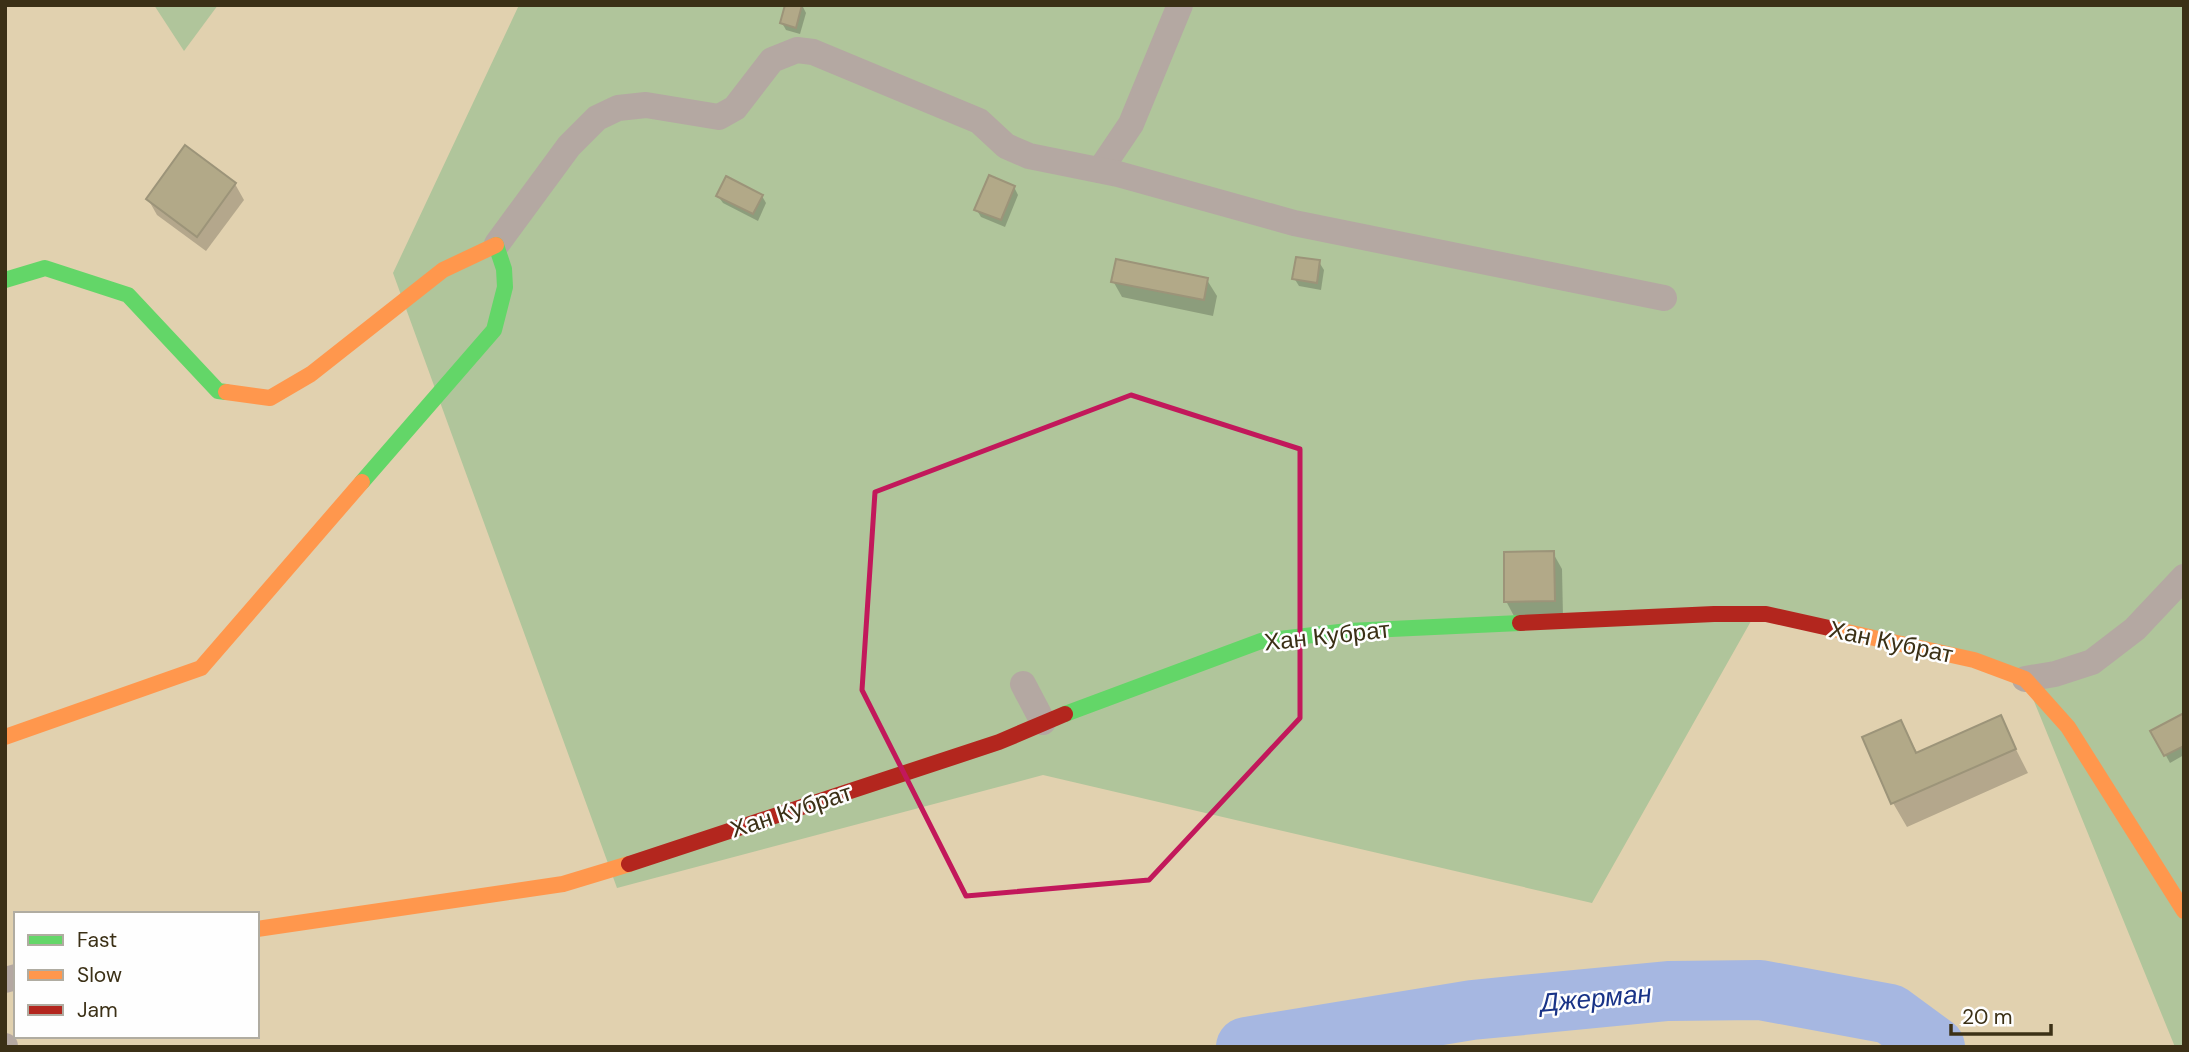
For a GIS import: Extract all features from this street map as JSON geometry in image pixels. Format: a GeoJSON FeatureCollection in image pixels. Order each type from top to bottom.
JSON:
{"type":"FeatureCollection","features":[{"type":"Feature","properties":{"kind":"street"},"geometry":{"type":"LineString","coordinates":[[1100,170],[1131,124],[1180,5]]}},
{"type":"Feature","properties":{"kind":"street"},"geometry":{"type":"LineString","coordinates":[[5,280],[45,268],[128,295],[218,391],[270,398],[311,374],[443,270],[497,244],[569,146],[597,118],[618,108],[646,105],[719,117],[735,108],[772,60],[797,50],[813,52],[979,121],[1006,146],[1029,156],[1100,170],[1294,223],[1664,298]]}},
{"type":"Feature","properties":{"kind":"street"},"geometry":{"type":"LineString","coordinates":[[5,737],[201,668],[494,330],[507,295],[504,268],[497,244]]}},
{"type":"Feature","properties":{"kind":"street"},"geometry":{"type":"LineString","coordinates":[[2025,679],[2055,674],[2092,662],[2135,629],[2184,577]]}},
{"type":"Feature","properties":{"kind":"street","name":"Хан Кубрат"},"geometry":{"type":"LineString","coordinates":[[259,929],[563,884],[986,746],[1261,641],[1348,631],[1714,614],[1766,614],[1975,660],[2025,679],[2068,727],[2184,911]]}},
{"type":"Feature","properties":{"kind":"street"},"geometry":{"type":"LineString","coordinates":[[1023,684],[1043,722]]}},
{"type":"Feature","properties":{"kind":"highlighted area"},"geometry":{"type":"Polygon","coordinates":[[[1131,395],[1300,449],[1300,718],[1149,880],[966,896],[862,690],[875,492],[1131,395]]]}},
{"type":"Feature","properties":{"kind":"green space"},"geometry":{"type":"Polygon","coordinates":[[[154,5],[218,5],[184,51],[154,5]]]}},
{"type":"Feature","properties":{"kind":"green space"},"geometry":{"type":"Polygon","coordinates":[[[519,5],[2184,5],[2184,1047],[2175,1047],[2025,679],[1755,614],[1592,903],[1043,775],[617,888],[393,273],[519,5]]]}},
{"type":"Feature","properties":{"kind":"building"},"geometry":{"type":"Polygon","coordinates":[[[785,5],[802,5],[796,28],[780,23],[785,5]]]}},
{"type":"Feature","properties":{"kind":"building"},"geometry":{"type":"Polygon","coordinates":[[[185,145],[236,183],[197,237],[146,199],[185,145]]]}},
{"type":"Feature","properties":{"kind":"building"},"geometry":{"type":"Polygon","coordinates":[[[989,175],[1015,186],[1001,220],[974,210],[989,175]]]}},
{"type":"Feature","properties":{"kind":"building"},"geometry":{"type":"Polygon","coordinates":[[[726,176],[763,195],[753,214],[716,196],[726,176]]]}},
{"type":"Feature","properties":{"kind":"building"},"geometry":{"type":"Polygon","coordinates":[[[1296,257],[1320,260],[1317,283],[1292,279],[1296,257]]]}},
{"type":"Feature","properties":{"kind":"building"},"geometry":{"type":"Polygon","coordinates":[[[1116,259],[1208,278],[1204,300],[1111,282],[1116,259]]]}},
{"type":"Feature","properties":{"kind":"building"},"geometry":{"type":"Polygon","coordinates":[[[1554,551],[1555,601],[1504,602],[1504,552],[1554,551]]]}},
{"type":"Feature","properties":{"kind":"building"},"geometry":{"type":"Polygon","coordinates":[[[2184,713],[2184,746],[2164,756],[2150,731],[2184,713]]]}},
{"type":"Feature","properties":{"kind":"building"},"geometry":{"type":"Polygon","coordinates":[[[2001,715],[2016,749],[1891,804],[1862,737],[1901,720],[1916,753],[2001,715]]]}},
{"type":"Feature","properties":{"kind":"waterway","name":"Джерман"},"geometry":{"type":"LineString","coordinates":[[1246,1047],[1472,1010],[1668,991],[1760,990],[1890,1014],[1935,1047]]}},
{"type":"Feature","properties":{"kind":"traffic: fast"},"geometry":{"type":"LineString","coordinates":[[362,482],[494,330],[505,287],[504,269],[496,245]]}},
{"type":"Feature","properties":{"kind":"traffic: fast"},"geometry":{"type":"LineString","coordinates":[[5,280],[45,268],[128,295],[218,391],[226,392]]}},
{"type":"Feature","properties":{"kind":"traffic: fast"},"geometry":{"type":"LineString","coordinates":[[1065,714],[1261,641],[1348,631],[1520,623]]}},
{"type":"Feature","properties":{"kind":"traffic: slow"},"geometry":{"type":"LineString","coordinates":[[226,392],[270,398],[311,374],[443,270],[496,245]]}},
{"type":"Feature","properties":{"kind":"traffic: slow"},"geometry":{"type":"LineString","coordinates":[[5,737],[201,668],[362,482]]}},
{"type":"Feature","properties":{"kind":"traffic: slow"},"geometry":{"type":"LineString","coordinates":[[1829,628],[1974,660],[2025,679],[2068,727],[2184,911]]}},
{"type":"Feature","properties":{"kind":"traffic: slow"},"geometry":{"type":"LineString","coordinates":[[259,929],[563,884],[629,864]]}},
{"type":"Feature","properties":{"kind":"traffic: jam"},"geometry":{"type":"LineString","coordinates":[[1520,623],[1766,614],[1829,628]]}},
{"type":"Feature","properties":{"kind":"traffic: jam"},"geometry":{"type":"LineString","coordinates":[[629,864],[999,742],[1065,714]]}}]}
